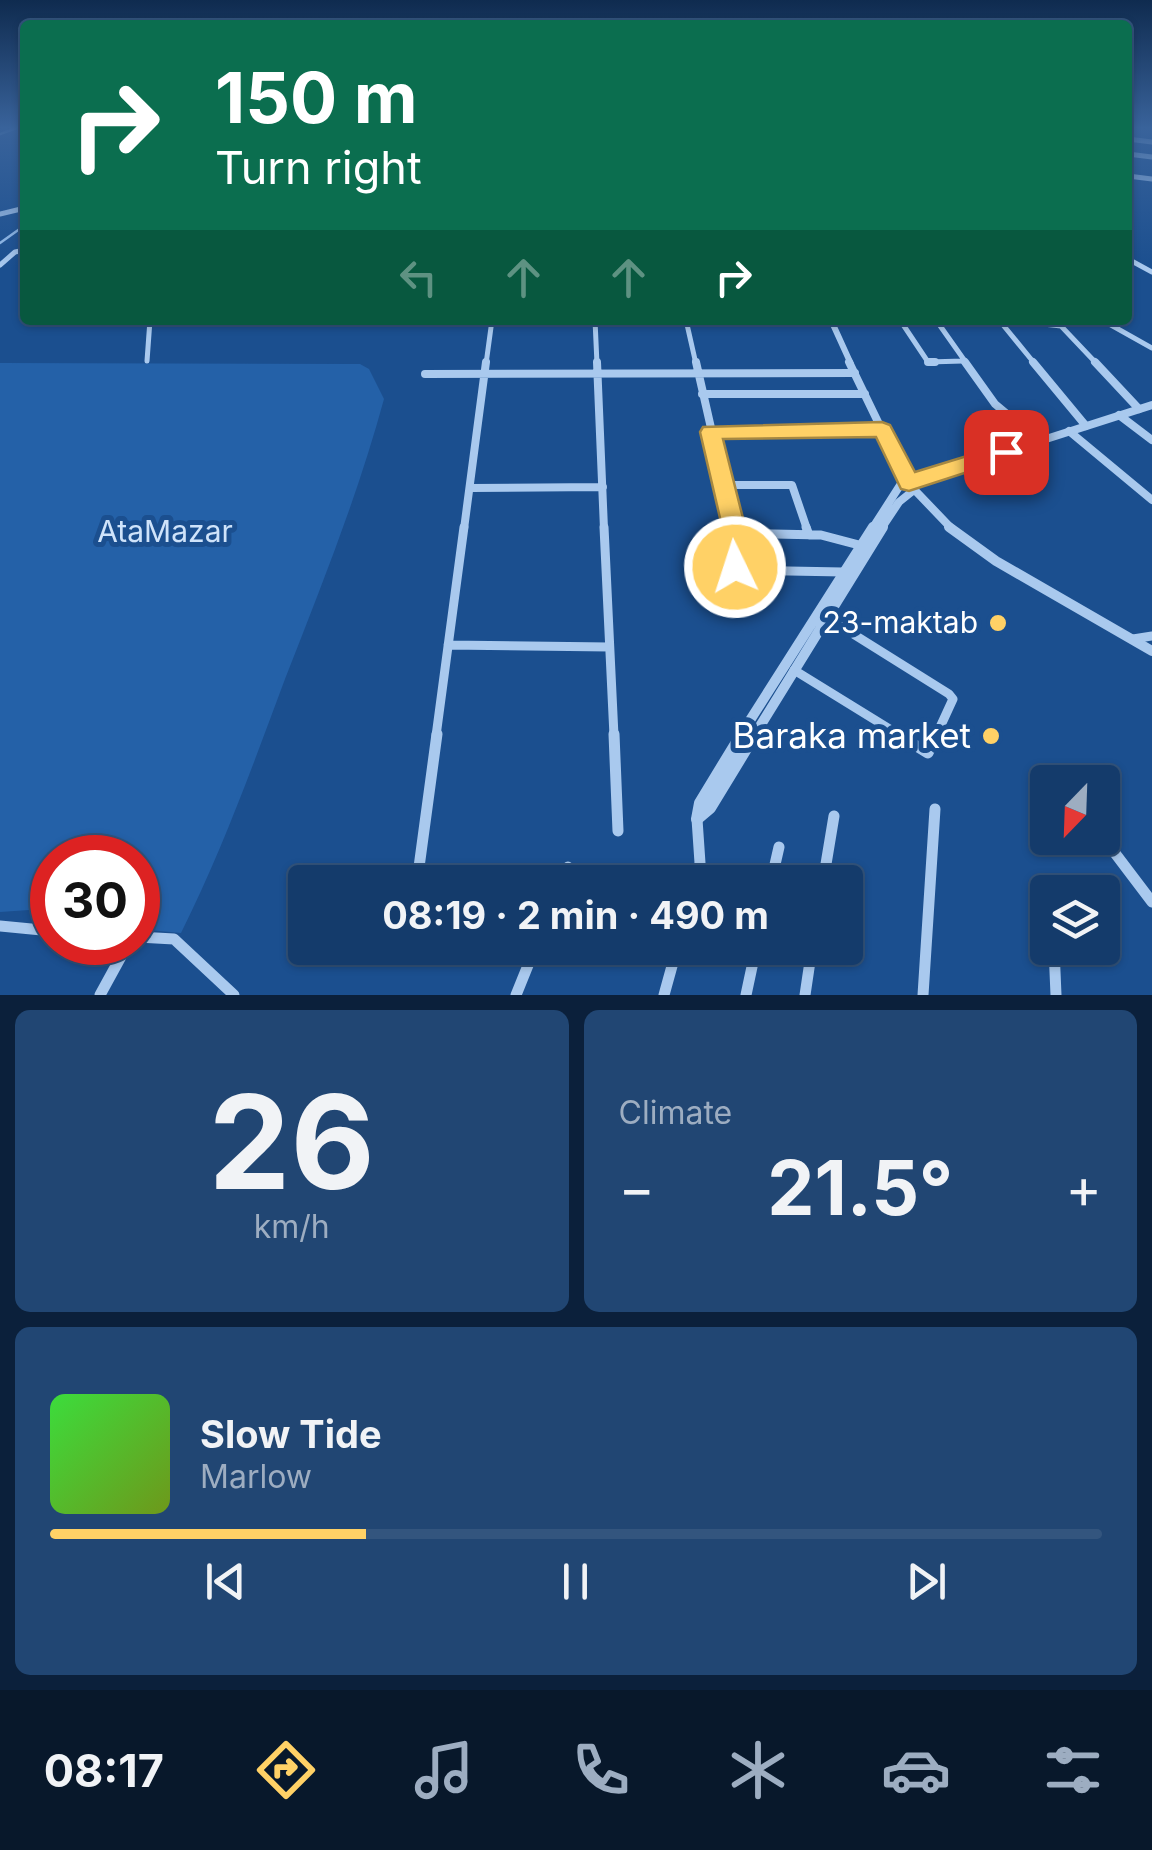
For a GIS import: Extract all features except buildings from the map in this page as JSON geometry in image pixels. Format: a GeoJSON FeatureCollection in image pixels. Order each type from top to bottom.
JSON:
{"type":"FeatureCollection","features":[{"type":"Feature","properties":{"kind":"street"},"geometry":{"type":"LineString","coordinates":[[0,265],[20,251]]}},
{"type":"Feature","properties":{"kind":"street"},"geometry":{"type":"LineString","coordinates":[[147,361],[150,325]]}},
{"type":"Feature","properties":{"kind":"street"},"geometry":{"type":"LineString","coordinates":[[419,865],[491,325]]}},
{"type":"Feature","properties":{"kind":"street"},"geometry":{"type":"LineString","coordinates":[[595,325],[618,832]]}},
{"type":"Feature","properties":{"kind":"street"},"geometry":{"type":"LineString","coordinates":[[688,325],[735,534]]}},
{"type":"Feature","properties":{"kind":"street"},"geometry":{"type":"LineString","coordinates":[[833,325],[910,483],[950,529],[1152,650]]}},
{"type":"Feature","properties":{"kind":"street"},"geometry":{"type":"LineString","coordinates":[[903,325],[928,362],[963,361]]}},
{"type":"Feature","properties":{"kind":"street"},"geometry":{"type":"LineString","coordinates":[[939,325],[995,404],[1039,441]]}},
{"type":"Feature","properties":{"kind":"street"},"geometry":{"type":"LineString","coordinates":[[1004,325],[1086,426]]}},
{"type":"Feature","properties":{"kind":"street"},"geometry":{"type":"LineString","coordinates":[[1052,325],[1061,326],[1139,409]]}},
{"type":"Feature","properties":{"kind":"street"},"geometry":{"type":"LineString","coordinates":[[1111,325],[1152,348]]}},
{"type":"Feature","properties":{"kind":"street"},"geometry":{"type":"LineString","coordinates":[[425,374],[855,373]]}},
{"type":"Feature","properties":{"kind":"street"},"geometry":{"type":"LineString","coordinates":[[702,394],[866,394]]}},
{"type":"Feature","properties":{"kind":"street"},"geometry":{"type":"LineString","coordinates":[[699,865],[700,803],[859,545],[910,483],[1152,405]]}},
{"type":"Feature","properties":{"kind":"street"},"geometry":{"type":"LineString","coordinates":[[1119,415],[1152,440]]}},
{"type":"Feature","properties":{"kind":"street"},"geometry":{"type":"LineString","coordinates":[[711,432],[882,430]]}},
{"type":"Feature","properties":{"kind":"street"},"geometry":{"type":"LineString","coordinates":[[1069,431],[1152,500]]}},
{"type":"Feature","properties":{"kind":"street"},"geometry":{"type":"LineString","coordinates":[[697,819],[710,808],[910,483]]}},
{"type":"Feature","properties":{"kind":"street"},"geometry":{"type":"LineString","coordinates":[[723,485],[792,486],[809,535]]}},
{"type":"Feature","properties":{"kind":"street"},"geometry":{"type":"LineString","coordinates":[[471,488],[603,487]]}},
{"type":"Feature","properties":{"kind":"street"},"geometry":{"type":"LineString","coordinates":[[843,572],[739,570],[729,540],[735,534],[809,535],[841,538],[859,545]]}},
{"type":"Feature","properties":{"kind":"street"},"geometry":{"type":"LineString","coordinates":[[794,670],[928,753],[953,699],[826,617]]}},
{"type":"Feature","properties":{"kind":"street"},"geometry":{"type":"LineString","coordinates":[[1133,639],[1152,636]]}},
{"type":"Feature","properties":{"kind":"street"},"geometry":{"type":"LineString","coordinates":[[448,645],[609,647]]}},
{"type":"Feature","properties":{"kind":"street"},"geometry":{"type":"LineString","coordinates":[[923,995],[936,809]]}},
{"type":"Feature","properties":{"kind":"street"},"geometry":{"type":"LineString","coordinates":[[826,865],[834,816]]}},
{"type":"Feature","properties":{"kind":"street"},"geometry":{"type":"LineString","coordinates":[[775,865],[779,847]]}},
{"type":"Feature","properties":{"kind":"street"},"geometry":{"type":"LineString","coordinates":[[1116,855],[1152,902]]}},
{"type":"Feature","properties":{"kind":"street"},"geometry":{"type":"LineString","coordinates":[[2,929],[30,930]]}},
{"type":"Feature","properties":{"kind":"street"},"geometry":{"type":"LineString","coordinates":[[160,938],[174,939],[234,995]]}},
{"type":"Feature","properties":{"kind":"street"},"geometry":{"type":"LineString","coordinates":[[100,995],[117,965]]}},
{"type":"Feature","properties":{"kind":"street"},"geometry":{"type":"LineString","coordinates":[[516,995],[528,965]]}},
{"type":"Feature","properties":{"kind":"street"},"geometry":{"type":"LineString","coordinates":[[664,995],[672,965]]}},
{"type":"Feature","properties":{"kind":"street"},"geometry":{"type":"LineString","coordinates":[[746,995],[752,965]]}},
{"type":"Feature","properties":{"kind":"street"},"geometry":{"type":"LineString","coordinates":[[805,995],[809,965]]}},
{"type":"Feature","properties":{"kind":"street"},"geometry":{"type":"LineString","coordinates":[[1055,965],[1056,995]]}},
{"type":"Feature","properties":{"kind":"green space","name":"AtaMazar"},"geometry":{"type":"Polygon","coordinates":[[[0,363],[360,364],[369,369],[384,399],[363,470],[236,807],[181,933],[160,931],[160,835],[30,835],[30,910],[0,912],[0,363]]]}},
{"type":"Feature","properties":{"kind":"waterway"},"geometry":{"type":"LineString","coordinates":[[0,243],[20,229]]}},
{"type":"Feature","properties":{"kind":"place","name":"23-maktab"},"geometry":{"type":"Point","coordinates":[998,623]}},
{"type":"Feature","properties":{"kind":"place","name":"Baraka market"},"geometry":{"type":"Point","coordinates":[991,736]}},
{"type":"Feature","properties":{"kind":"route"},"geometry":{"type":"LineString","coordinates":[[735,567],[729,540],[735,534],[711,432],[882,430],[909,483],[1006,452]]}}]}
